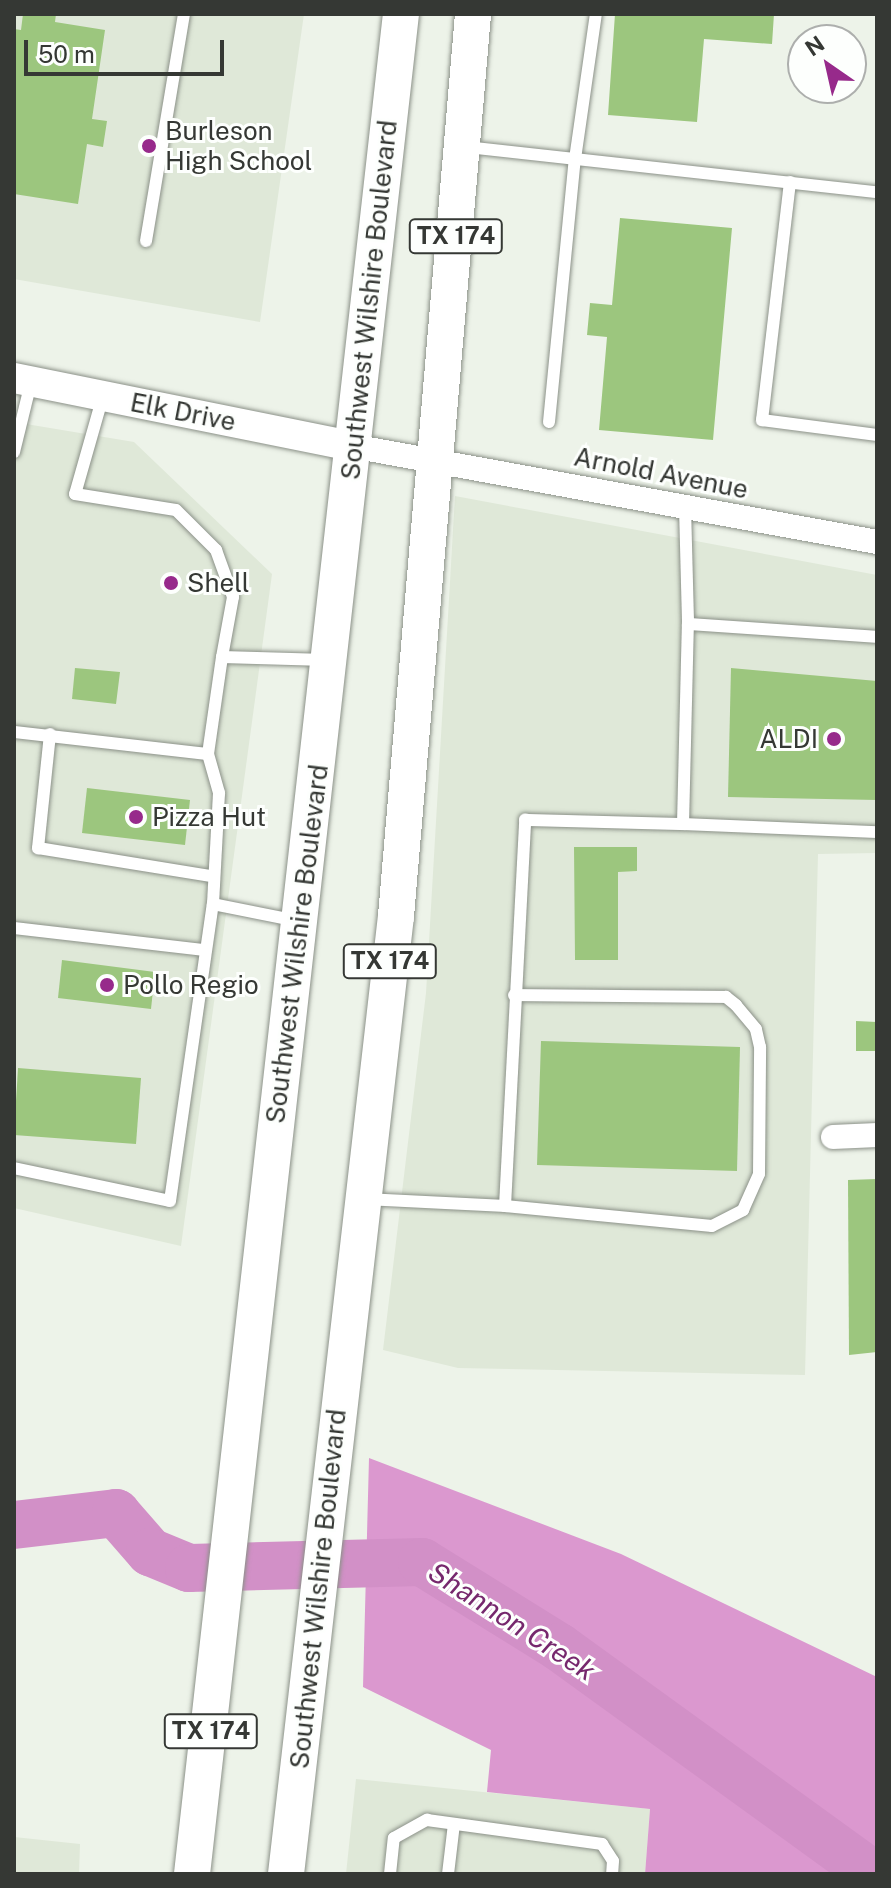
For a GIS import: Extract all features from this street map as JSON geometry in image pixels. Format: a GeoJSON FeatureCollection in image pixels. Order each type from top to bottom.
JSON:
{"type":"FeatureCollection","features":[{"type":"Feature","properties":{"kind":"main road","name":"Southwest Wilshire Boulevard"},"geometry":{"type":"LineString","coordinates":[[192,1874],[225,1587],[237,1447],[301,922],[401,14]]}},
{"type":"Feature","properties":{"kind":"main road","name":"Southwest Wilshire Boulevard"},"geometry":{"type":"LineString","coordinates":[[286,1874],[396,916],[465,147],[473,14]]}},
{"type":"Feature","properties":{"kind":"street","name":"Elk Drive"},"geometry":{"type":"LineString","coordinates":[[23,380],[352,446]]}},
{"type":"Feature","properties":{"kind":"street","name":"Arnold Avenue"},"geometry":{"type":"LineString","coordinates":[[352,446],[435,458],[877,542]]}},
{"type":"Feature","properties":{"kind":"street"},"geometry":{"type":"LineString","coordinates":[[833,1137],[877,1135]]}},
{"type":"Feature","properties":{"kind":"lane"},"geometry":{"type":"LineString","coordinates":[[146,241],[184,14]]}},
{"type":"Feature","properties":{"kind":"lane"},"geometry":{"type":"LineString","coordinates":[[549,422],[575,159],[596,14]]}},
{"type":"Feature","properties":{"kind":"lane"},"geometry":{"type":"LineString","coordinates":[[465,147],[877,192]]}},
{"type":"Feature","properties":{"kind":"lane"},"geometry":{"type":"LineString","coordinates":[[790,182],[762,420],[877,435]]}},
{"type":"Feature","properties":{"kind":"lane"},"geometry":{"type":"LineString","coordinates":[[14,452],[23,380]]}},
{"type":"Feature","properties":{"kind":"lane"},"geometry":{"type":"LineString","coordinates":[[14,1168],[170,1201],[203,950],[213,904],[210,876],[219,793],[208,754],[233,597],[216,550],[176,510],[75,494],[103,396]]}},
{"type":"Feature","properties":{"kind":"lane"},"geometry":{"type":"LineString","coordinates":[[683,824],[688,624],[685,507]]}},
{"type":"Feature","properties":{"kind":"lane"},"geometry":{"type":"LineString","coordinates":[[688,624],[877,637]]}},
{"type":"Feature","properties":{"kind":"lane"},"geometry":{"type":"LineString","coordinates":[[222,657],[330,660]]}},
{"type":"Feature","properties":{"kind":"lane"},"geometry":{"type":"LineString","coordinates":[[14,732],[208,754]]}},
{"type":"Feature","properties":{"kind":"lane"},"geometry":{"type":"LineString","coordinates":[[50,734],[38,848],[210,876]]}},
{"type":"Feature","properties":{"kind":"lane"},"geometry":{"type":"LineString","coordinates":[[505,1206],[525,820],[877,832]]}},
{"type":"Feature","properties":{"kind":"lane"},"geometry":{"type":"LineString","coordinates":[[213,904],[301,922]]}},
{"type":"Feature","properties":{"kind":"lane"},"geometry":{"type":"LineString","coordinates":[[14,928],[203,950]]}},
{"type":"Feature","properties":{"kind":"lane"},"geometry":{"type":"LineString","coordinates":[[362,1199],[505,1206],[712,1226],[743,1210],[759,1174],[760,1047],[747,1017],[726,997],[514,995]]}},
{"type":"Feature","properties":{"kind":"lane"},"geometry":{"type":"LineString","coordinates":[[390,1874],[394,1838],[427,1820],[602,1844],[613,1861],[612,1874]]}},
{"type":"Feature","properties":{"kind":"lane"},"geometry":{"type":"LineString","coordinates":[[448,1874],[454,1824]]}},
{"type":"Feature","properties":{"kind":"shaded area","name":"Burleson High School"},"geometry":{"type":"Polygon","coordinates":[[[14,14],[304,14],[260,322],[14,279],[14,14]]]}},
{"type":"Feature","properties":{"kind":"shaded area"},"geometry":{"type":"Polygon","coordinates":[[[14,422],[134,442],[272,574],[181,1246],[14,1208],[14,422]]]}},
{"type":"Feature","properties":{"kind":"shaded area"},"geometry":{"type":"Polygon","coordinates":[[[455,496],[877,575],[877,853],[818,854],[805,1375],[458,1368],[383,1350],[426,993],[455,496]]]}},
{"type":"Feature","properties":{"kind":"shaded area"},"geometry":{"type":"Polygon","coordinates":[[[369,1458],[621,1554],[877,1677],[877,1874],[645,1874],[650,1809],[487,1792],[491,1750],[363,1687],[369,1458]]]}},
{"type":"Feature","properties":{"kind":"shaded area"},"geometry":{"type":"Polygon","coordinates":[[[356,1779],[650,1809],[645,1874],[346,1874],[356,1779]]]}},
{"type":"Feature","properties":{"kind":"shaded area"},"geometry":{"type":"Polygon","coordinates":[[[14,1837],[80,1844],[79,1874],[14,1874],[14,1837]]]}},
{"type":"Feature","properties":{"kind":"building"},"geometry":{"type":"Polygon","coordinates":[[[23,14],[56,14],[55,22],[105,30],[92,119],[107,121],[103,147],[87,144],[78,204],[14,194],[14,29],[21,30],[23,14]]]}},
{"type":"Feature","properties":{"kind":"building"},"geometry":{"type":"Polygon","coordinates":[[[615,14],[774,14],[772,44],[704,39],[697,122],[608,115],[615,14]]]}},
{"type":"Feature","properties":{"kind":"building"},"geometry":{"type":"Polygon","coordinates":[[[620,218],[732,228],[713,440],[599,430],[607,337],[587,335],[590,303],[612,305],[620,218]]]}},
{"type":"Feature","properties":{"kind":"building"},"geometry":{"type":"Polygon","coordinates":[[[75,668],[120,672],[116,704],[72,699],[75,668]]]}},
{"type":"Feature","properties":{"kind":"building"},"geometry":{"type":"Polygon","coordinates":[[[731,668],[877,681],[877,800],[728,797],[731,668]]]}},
{"type":"Feature","properties":{"kind":"building","name":"Pizza Hut"},"geometry":{"type":"Polygon","coordinates":[[[87,788],[190,800],[185,845],[82,833],[87,788]]]}},
{"type":"Feature","properties":{"kind":"building"},"geometry":{"type":"Polygon","coordinates":[[[574,847],[637,847],[637,871],[618,872],[618,960],[575,960],[574,847]]]}},
{"type":"Feature","properties":{"kind":"building","name":"Pollo Regio"},"geometry":{"type":"Polygon","coordinates":[[[62,960],[155,972],[151,1009],[58,998],[62,960]]]}},
{"type":"Feature","properties":{"kind":"building"},"geometry":{"type":"Polygon","coordinates":[[[856,1021],[877,1022],[877,1051],[856,1051],[856,1021]]]}},
{"type":"Feature","properties":{"kind":"building"},"geometry":{"type":"Polygon","coordinates":[[[541,1041],[740,1047],[737,1171],[537,1165],[541,1041]]]}},
{"type":"Feature","properties":{"kind":"building"},"geometry":{"type":"Polygon","coordinates":[[[18,1068],[141,1078],[136,1144],[14,1135],[18,1068]]]}},
{"type":"Feature","properties":{"kind":"building"},"geometry":{"type":"Polygon","coordinates":[[[877,1179],[877,1352],[849,1355],[848,1180],[877,1179]]]}},
{"type":"Feature","properties":{"kind":"waterway","name":"Shannon Creek"},"geometry":{"type":"LineString","coordinates":[[14,1525],[116,1513],[150,1552],[189,1568],[422,1562],[559,1647],[873,1874]]}},
{"type":"Feature","properties":{"kind":"place","name":"Burleson High School"},"geometry":{"type":"Point","coordinates":[149,146]}},
{"type":"Feature","properties":{"kind":"place","name":"Shell"},"geometry":{"type":"Point","coordinates":[171,583]}},
{"type":"Feature","properties":{"kind":"place","name":"ALDI"},"geometry":{"type":"Point","coordinates":[834,739]}},
{"type":"Feature","properties":{"kind":"place","name":"Pizza Hut"},"geometry":{"type":"Point","coordinates":[136,817]}},
{"type":"Feature","properties":{"kind":"place","name":"Pollo Regio"},"geometry":{"type":"Point","coordinates":[107,985]}}]}
